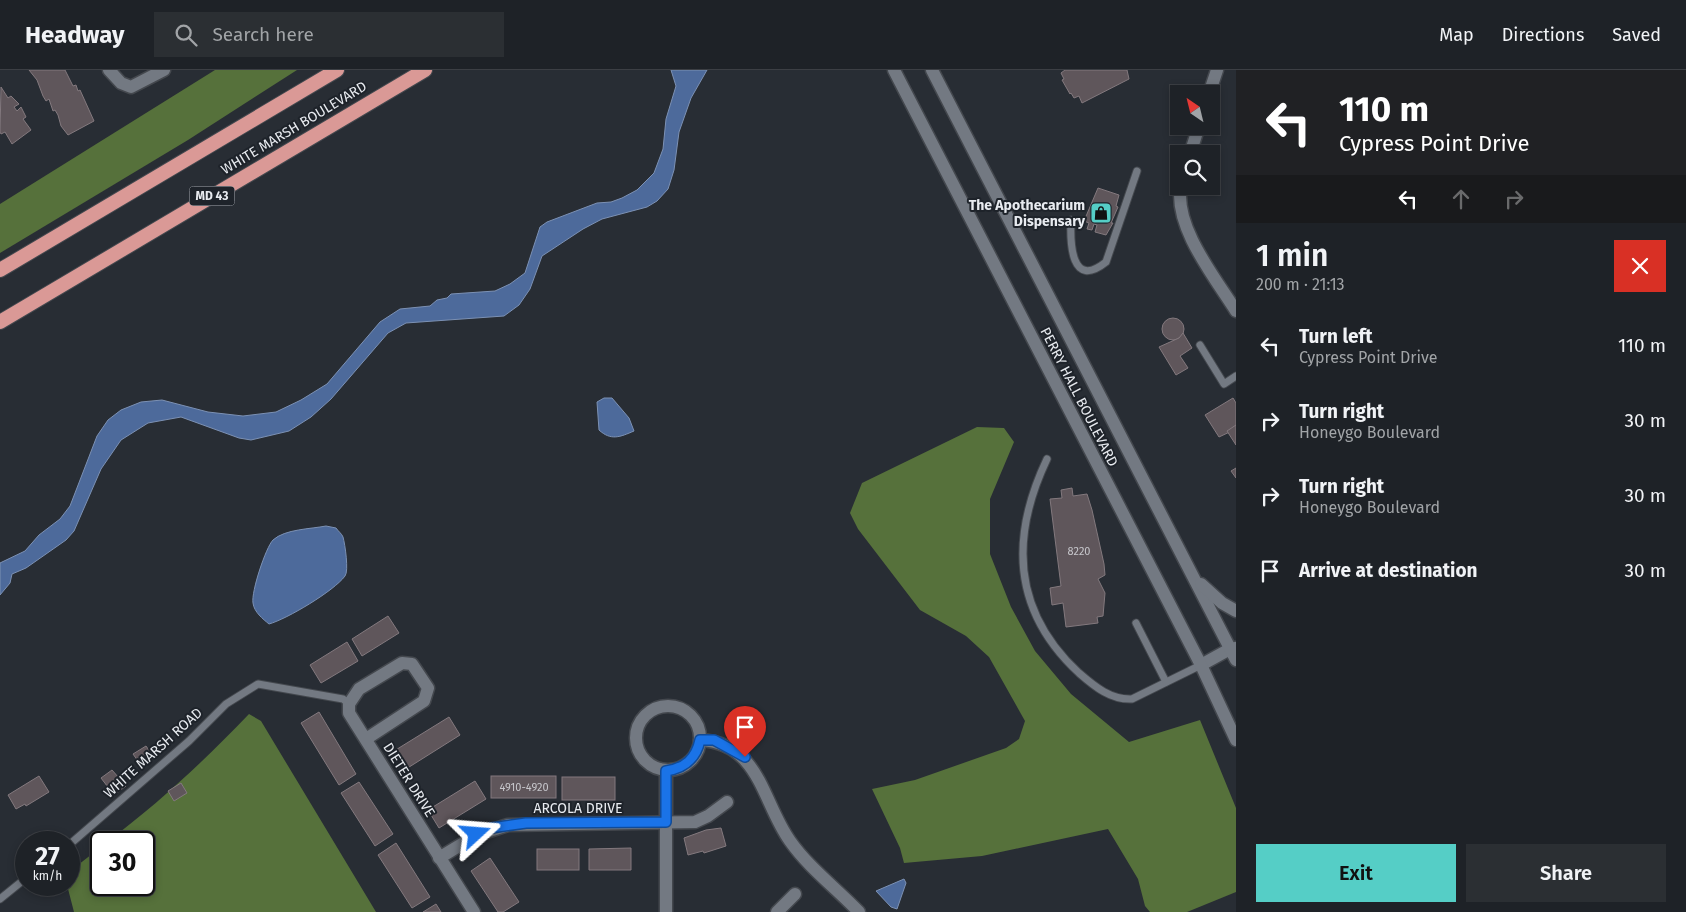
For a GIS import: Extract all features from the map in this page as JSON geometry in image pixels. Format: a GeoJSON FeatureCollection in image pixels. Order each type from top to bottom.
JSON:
{"type":"FeatureCollection","features":[{"type":"Feature","properties":{"kind":"highway","name":"WHITE MARSH BOULEVARD"},"geometry":{"type":"LineString","coordinates":[[0,270],[337,70]]}},
{"type":"Feature","properties":{"kind":"highway","name":"WHITE MARSH BOULEVARD"},"geometry":{"type":"LineString","coordinates":[[0,322],[425,70]]}},
{"type":"Feature","properties":{"kind":"street"},"geometry":{"type":"LineString","coordinates":[[109,70],[121,82],[131,87],[160,71]]}},
{"type":"Feature","properties":{"kind":"street","name":"PERRY HALL BOULEVARD"},"geometry":{"type":"LineString","coordinates":[[894,70],[1201,665],[1236,740]]}},
{"type":"Feature","properties":{"kind":"street","name":"PERRY HALL BOULEVARD"},"geometry":{"type":"LineString","coordinates":[[932,70],[1193,576],[1235,650]]}},
{"type":"Feature","properties":{"kind":"street"},"geometry":{"type":"LineString","coordinates":[[1212,85],[1216,70]]}},
{"type":"Feature","properties":{"kind":"street"},"geometry":{"type":"LineString","coordinates":[[1181,195],[1181,210],[1189,232],[1236,311]]}},
{"type":"Feature","properties":{"kind":"street"},"geometry":{"type":"LineString","coordinates":[[1193,576],[1222,603],[1236,611]]}},
{"type":"Feature","properties":{"kind":"street"},"geometry":{"type":"LineString","coordinates":[[1201,665],[1235,650]]}},
{"type":"Feature","properties":{"kind":"street","name":"DIETER DRIVE"},"geometry":{"type":"LineString","coordinates":[[366,739],[424,701],[428,688],[412,664],[402,663],[359,690],[349,704],[349,713],[474,912]]}},
{"type":"Feature","properties":{"kind":"street"},"geometry":{"type":"LineString","coordinates":[[676,707],[686,711],[694,719],[699,729],[700,740],[693,759],[685,765],[666,771],[654,767],[640,753],[636,733],[646,714],[657,708],[676,707]]}},
{"type":"Feature","properties":{"kind":"street"},"geometry":{"type":"LineString","coordinates":[[700,740],[714,740],[745,757],[759,777],[770,807],[790,841],[811,866],[859,912]]}},
{"type":"Feature","properties":{"kind":"street"},"geometry":{"type":"LineString","coordinates":[[666,771],[666,912]]}},
{"type":"Feature","properties":{"kind":"street","name":"ARCOLA DRIVE"},"geometry":{"type":"LineString","coordinates":[[439,858],[476,834],[508,825],[696,822],[727,802]]}},
{"type":"Feature","properties":{"kind":"street"},"geometry":{"type":"LineString","coordinates":[[777,912],[795,894]]}},
{"type":"Feature","properties":{"kind":"lane"},"geometry":{"type":"LineString","coordinates":[[1071,220],[1070,238],[1077,267],[1083,270],[1100,267],[1106,262],[1137,171]]}},
{"type":"Feature","properties":{"kind":"lane"},"geometry":{"type":"LineString","coordinates":[[1200,345],[1224,384],[1236,376]]}},
{"type":"Feature","properties":{"kind":"lane"},"geometry":{"type":"LineString","coordinates":[[1047,459],[1034,487],[1028,506],[1022,545],[1026,583],[1039,620],[1048,635],[1072,666],[1114,698],[1132,699],[1201,665]]}},
{"type":"Feature","properties":{"kind":"lane"},"geometry":{"type":"LineString","coordinates":[[1136,623],[1166,682]]}},
{"type":"Feature","properties":{"kind":"lane","name":"WHITE MARSH ROAD"},"geometry":{"type":"LineString","coordinates":[[80,835],[189,741],[226,704],[258,684],[343,699],[349,704]]}},
{"type":"Feature","properties":{"kind":"lane"},"geometry":{"type":"LineString","coordinates":[[0,899],[15,887]]}},
{"type":"Feature","properties":{"kind":"green space"},"geometry":{"type":"Polygon","coordinates":[[[215,70],[297,70],[188,140],[0,253],[0,204],[215,70]]]}},
{"type":"Feature","properties":{"kind":"green space"},"geometry":{"type":"Polygon","coordinates":[[[977,427],[1004,428],[1014,442],[990,499],[990,554],[1011,607],[1035,651],[1071,694],[1129,742],[1200,720],[1236,808],[1236,892],[1187,912],[1150,912],[1145,906],[1138,879],[1108,829],[982,856],[904,863],[900,848],[872,789],[915,780],[1006,748],[1019,739],[1025,721],[989,657],[966,636],[920,610],[858,529],[850,513],[862,483],[977,427]]]}},
{"type":"Feature","properties":{"kind":"green space"},"geometry":{"type":"Polygon","coordinates":[[[249,714],[261,721],[376,912],[74,912],[70,896],[80,896],[80,863],[90,856],[90,896],[155,896],[155,831],[121,831],[181,781],[249,714]]]}},
{"type":"Feature","properties":{"kind":"water"},"geometry":{"type":"Polygon","coordinates":[[[671,70],[707,70],[691,98],[679,132],[674,170],[668,189],[657,201],[647,207],[602,219],[542,256],[530,289],[519,305],[504,316],[406,323],[388,333],[331,399],[311,417],[289,431],[251,440],[239,438],[181,417],[148,423],[121,440],[101,469],[74,531],[66,540],[26,568],[12,574],[10,583],[0,595],[0,563],[25,551],[39,535],[60,519],[70,506],[97,436],[108,420],[121,410],[141,402],[162,400],[208,412],[243,416],[276,412],[301,400],[327,384],[380,322],[400,309],[430,306],[437,300],[447,298],[451,294],[495,291],[510,284],[525,273],[540,227],[547,222],[597,203],[611,202],[637,190],[654,173],[663,149],[666,119],[676,86],[671,70]]]}},
{"type":"Feature","properties":{"kind":"water"},"geometry":{"type":"Polygon","coordinates":[[[604,398],[612,398],[629,418],[634,431],[612,437],[599,430],[597,402],[604,398]]]}},
{"type":"Feature","properties":{"kind":"water"},"geometry":{"type":"Polygon","coordinates":[[[326,526],[336,528],[343,537],[347,563],[345,576],[310,604],[269,624],[255,609],[253,597],[260,570],[270,544],[278,536],[284,534],[326,526]]]}},
{"type":"Feature","properties":{"kind":"water"},"geometry":{"type":"Polygon","coordinates":[[[904,879],[906,883],[897,909],[891,907],[876,891],[904,879]]]}},
{"type":"Feature","properties":{"kind":"building"},"geometry":{"type":"Polygon","coordinates":[[[29,70],[65,70],[73,86],[76,85],[78,91],[80,90],[94,121],[68,135],[61,126],[55,110],[53,111],[49,99],[46,101],[37,80],[29,70]]]}},
{"type":"Feature","properties":{"kind":"building"},"geometry":{"type":"Polygon","coordinates":[[[1065,70],[1127,70],[1129,79],[1082,103],[1079,96],[1074,98],[1070,94],[1062,80],[1064,79],[1061,73],[1065,70]]]}},
{"type":"Feature","properties":{"kind":"building"},"geometry":{"type":"Polygon","coordinates":[[[1,87],[8,98],[11,96],[19,104],[14,107],[17,111],[21,107],[26,117],[23,119],[31,130],[12,144],[5,132],[1,134],[0,132],[1,87]]]}},
{"type":"Feature","properties":{"kind":"building","name":"The Apothecarium Dispensary"},"geometry":{"type":"Polygon","coordinates":[[[1098,188],[1119,195],[1116,206],[1118,207],[1111,223],[1113,223],[1106,235],[1095,232],[1097,225],[1094,224],[1092,230],[1087,229],[1089,223],[1084,221],[1098,188]]]}},
{"type":"Feature","properties":{"kind":"building"},"geometry":{"type":"Polygon","coordinates":[[[1173,318],[1181,321],[1184,329],[1181,337],[1173,340],[1165,337],[1162,329],[1165,321],[1173,318]]]}},
{"type":"Feature","properties":{"kind":"building"},"geometry":{"type":"Polygon","coordinates":[[[1183,333],[1192,348],[1180,356],[1188,368],[1176,375],[1159,347],[1179,338],[1183,333]]]}},
{"type":"Feature","properties":{"kind":"building"},"geometry":{"type":"Polygon","coordinates":[[[1233,398],[1236,403],[1236,429],[1219,437],[1205,415],[1233,398]]]}},
{"type":"Feature","properties":{"kind":"building"},"geometry":{"type":"Polygon","coordinates":[[[1236,425],[1236,445],[1227,431],[1236,425]]]}},
{"type":"Feature","properties":{"kind":"building"},"geometry":{"type":"Polygon","coordinates":[[[1236,468],[1236,478],[1231,471],[1236,468]]]}},
{"type":"Feature","properties":{"kind":"building"},"geometry":{"type":"Polygon","coordinates":[[[1072,488],[1073,496],[1087,494],[1104,564],[1105,575],[1098,579],[1105,593],[1103,616],[1097,617],[1098,623],[1066,627],[1063,603],[1052,605],[1050,588],[1061,586],[1050,499],[1062,498],[1061,490],[1072,488]]]}},
{"type":"Feature","properties":{"kind":"building"},"geometry":{"type":"Polygon","coordinates":[[[388,616],[399,633],[362,656],[352,639],[388,616]]]}},
{"type":"Feature","properties":{"kind":"building"},"geometry":{"type":"Polygon","coordinates":[[[347,642],[358,661],[321,683],[310,665],[347,642]]]}},
{"type":"Feature","properties":{"kind":"building"},"geometry":{"type":"Polygon","coordinates":[[[319,712],[356,774],[339,785],[301,723],[319,712]]]}},
{"type":"Feature","properties":{"kind":"building"},"geometry":{"type":"Polygon","coordinates":[[[449,717],[460,735],[406,769],[394,751],[449,717]]]}},
{"type":"Feature","properties":{"kind":"building"},"geometry":{"type":"Polygon","coordinates":[[[146,746],[153,756],[140,764],[133,754],[146,746]]]}},
{"type":"Feature","properties":{"kind":"building"},"geometry":{"type":"Polygon","coordinates":[[[112,770],[126,786],[114,795],[101,778],[112,770]]]}},
{"type":"Feature","properties":{"kind":"building"},"geometry":{"type":"Polygon","coordinates":[[[39,776],[49,792],[26,806],[25,804],[16,809],[8,795],[39,776]]]}},
{"type":"Feature","properties":{"kind":"building"},"geometry":{"type":"Polygon","coordinates":[[[491,776],[556,776],[556,798],[491,798],[491,776]]]}},
{"type":"Feature","properties":{"kind":"building"},"geometry":{"type":"Polygon","coordinates":[[[562,777],[615,777],[615,800],[562,800],[562,777]]]}},
{"type":"Feature","properties":{"kind":"building"},"geometry":{"type":"Polygon","coordinates":[[[475,781],[486,799],[439,828],[428,810],[475,781]]]}},
{"type":"Feature","properties":{"kind":"building"},"geometry":{"type":"Polygon","coordinates":[[[359,782],[393,834],[375,846],[341,793],[359,782]]]}},
{"type":"Feature","properties":{"kind":"building"},"geometry":{"type":"Polygon","coordinates":[[[181,783],[187,793],[174,801],[168,791],[181,783]]]}},
{"type":"Feature","properties":{"kind":"building"},"geometry":{"type":"Polygon","coordinates":[[[721,828],[726,846],[704,853],[703,851],[688,855],[684,838],[706,830],[721,828]]]}},
{"type":"Feature","properties":{"kind":"building"},"geometry":{"type":"Polygon","coordinates":[[[396,843],[430,897],[412,908],[378,855],[396,843]]]}},
{"type":"Feature","properties":{"kind":"building"},"geometry":{"type":"Polygon","coordinates":[[[631,848],[631,870],[589,870],[589,849],[631,848]]]}},
{"type":"Feature","properties":{"kind":"building"},"geometry":{"type":"Polygon","coordinates":[[[537,849],[579,849],[579,870],[537,870],[537,849]]]}},
{"type":"Feature","properties":{"kind":"building"},"geometry":{"type":"Polygon","coordinates":[[[490,858],[519,902],[503,912],[498,912],[471,871],[490,858]]]}},
{"type":"Feature","properties":{"kind":"building"},"geometry":{"type":"Polygon","coordinates":[[[436,904],[441,912],[423,912],[436,904]]]}},
{"type":"Feature","properties":{"kind":"place","name":"The Apothecarium Dispensary"},"geometry":{"type":"Point","coordinates":[1101,213]}},
{"type":"Feature","properties":{"kind":"route"},"geometry":{"type":"LineString","coordinates":[[476,834],[491,828],[526,823],[666,822],[666,771],[685,765],[693,759],[698,750],[700,740],[714,740],[745,757]]}}]}
